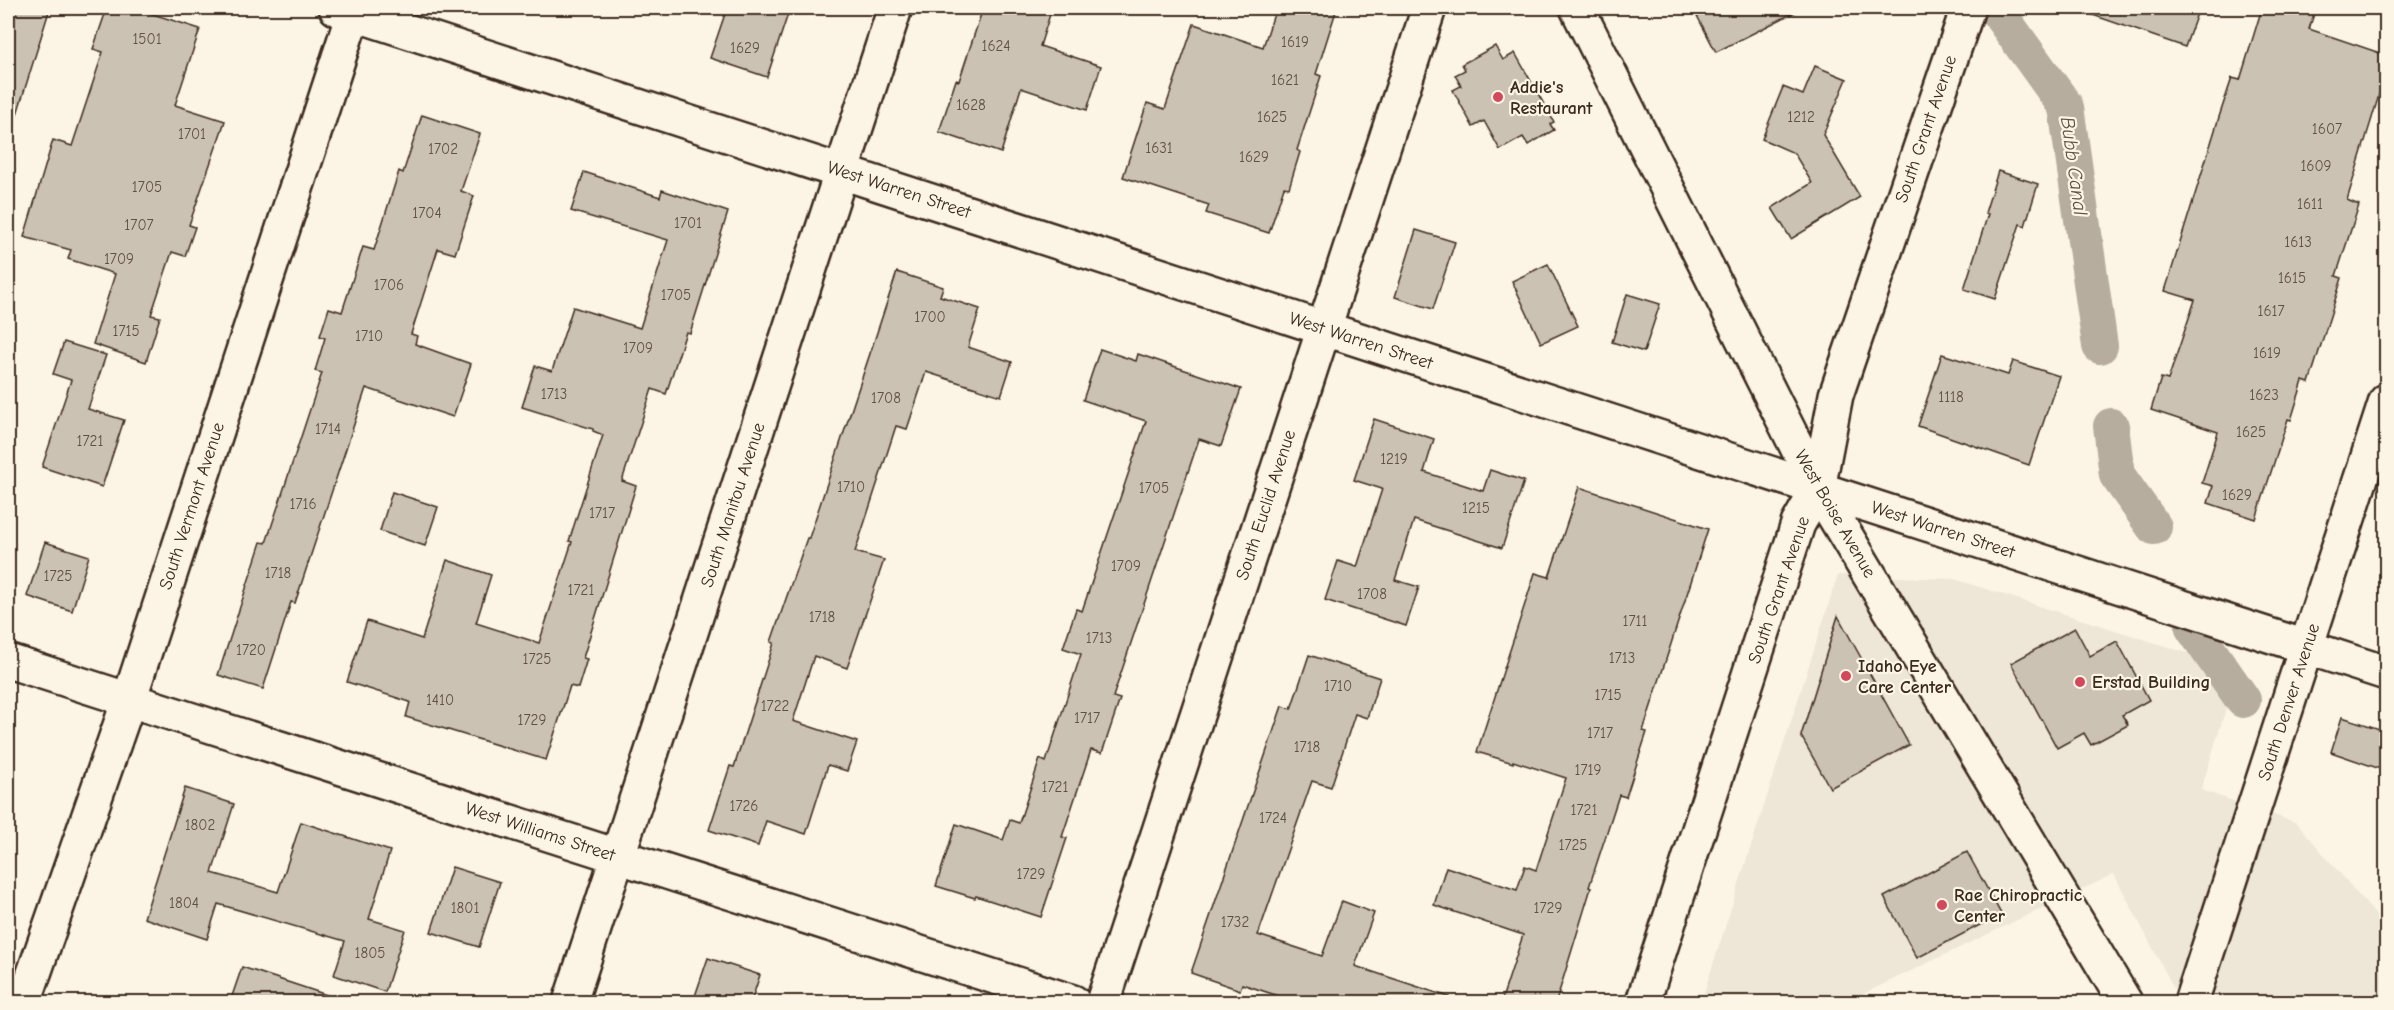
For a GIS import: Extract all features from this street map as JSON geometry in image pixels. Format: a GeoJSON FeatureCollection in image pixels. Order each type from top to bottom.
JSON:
{"type":"FeatureCollection","features":[{"type":"Feature","properties":{"kind":"street","name":"South Manitou Avenue"},"geometry":{"type":"LineString","coordinates":[[570,1002],[895,8]]}},
{"type":"Feature","properties":{"kind":"street","name":"South Euclid Avenue"},"geometry":{"type":"LineString","coordinates":[[1103,1002],[1429,8]]}},
{"type":"Feature","properties":{"kind":"street","name":"West Boise Avenue"},"geometry":{"type":"LineString","coordinates":[[1578,8],[1818,489],[2125,1002]]}},
{"type":"Feature","properties":{"kind":"street","name":"South Grant Avenue"},"geometry":{"type":"LineString","coordinates":[[1643,1002],[1798,524],[1818,489],[1836,395],[1968,8]]}},
{"type":"Feature","properties":{"kind":"street","name":"West Warren Street"},"geometry":{"type":"LineString","coordinates":[[348,9],[841,172],[2386,673]]}},
{"type":"Feature","properties":{"kind":"street","name":"South Vermont Avenue"},"geometry":{"type":"LineString","coordinates":[[24,1002],[129,700],[348,9]]}},
{"type":"Feature","properties":{"kind":"street","name":"South Denver Avenue"},"geometry":{"type":"LineString","coordinates":[[2191,1002],[2386,401]]}},
{"type":"Feature","properties":{"kind":"street","name":"West Williams Street"},"geometry":{"type":"LineString","coordinates":[[8,661],[1073,1002]]}},
{"type":"Feature","properties":{"kind":"shaded area"},"geometry":{"type":"Polygon","coordinates":[[[1838,575],[1954,579],[2238,669],[2201,790],[2297,823],[2386,927],[2386,1002],[2181,1002],[2114,874],[1846,1002],[1701,1002],[1838,575]]]}},
{"type":"Feature","properties":{"kind":"building"},"geometry":{"type":"Polygon","coordinates":[[[17,8],[50,8],[14,124],[8,123],[8,39],[17,8]]]}},
{"type":"Feature","properties":{"kind":"building"},"geometry":{"type":"Polygon","coordinates":[[[107,8],[134,8],[200,29],[175,105],[225,121],[189,225],[195,227],[185,256],[172,252],[151,315],[160,317],[146,362],[93,344],[115,274],[68,259],[71,250],[24,237],[53,140],[72,146],[103,52],[93,49],[107,8]]]}},
{"type":"Feature","properties":{"kind":"building"},"geometry":{"type":"Polygon","coordinates":[[[727,8],[790,8],[767,77],[710,58],[727,8]]]}},
{"type":"Feature","properties":{"kind":"building"},"geometry":{"type":"Polygon","coordinates":[[[983,8],[1052,8],[1040,46],[1101,66],[1087,110],[1021,88],[1001,153],[939,132],[983,8]]]}},
{"type":"Feature","properties":{"kind":"building"},"geometry":{"type":"Polygon","coordinates":[[[1276,8],[1337,8],[1316,74],[1321,76],[1297,150],[1300,152],[1289,188],[1284,187],[1269,233],[1206,213],[1209,205],[1123,177],[1147,103],[1165,109],[1194,24],[1263,47],[1276,8]]]}},
{"type":"Feature","properties":{"kind":"building"},"geometry":{"type":"Polygon","coordinates":[[[1693,8],[1803,8],[1716,52],[1693,8]]]}},
{"type":"Feature","properties":{"kind":"building"},"geometry":{"type":"Polygon","coordinates":[[[2084,8],[2199,8],[2185,47],[2084,12],[2084,8]]]}},
{"type":"Feature","properties":{"kind":"building"},"geometry":{"type":"Polygon","coordinates":[[[2262,8],[2316,8],[2309,29],[2386,55],[2386,72],[2347,200],[2359,205],[2336,276],[2342,278],[2309,383],[2303,381],[2291,420],[2288,419],[2256,519],[2208,503],[2213,486],[2202,483],[2218,432],[2151,410],[2161,378],[2168,380],[2195,300],[2165,291],[2232,78],[2240,80],[2262,8]]]}},
{"type":"Feature","properties":{"kind":"building","name":"Addie's Restaurant"},"geometry":{"type":"Polygon","coordinates":[[[1495,46],[1503,60],[1515,53],[1554,122],[1550,124],[1554,130],[1528,145],[1523,137],[1500,150],[1484,121],[1473,127],[1453,90],[1461,86],[1455,75],[1465,70],[1462,64],[1495,46]]]}},
{"type":"Feature","properties":{"kind":"building"},"geometry":{"type":"Polygon","coordinates":[[[1815,66],[1847,79],[1823,135],[1860,197],[1791,239],[1772,208],[1812,183],[1794,153],[1762,139],[1783,87],[1803,95],[1815,66]]]}},
{"type":"Feature","properties":{"kind":"building"},"geometry":{"type":"Polygon","coordinates":[[[422,115],[480,134],[461,191],[474,196],[455,254],[438,249],[411,334],[417,336],[415,344],[471,364],[453,417],[366,388],[295,603],[291,602],[263,689],[218,675],[261,542],[266,543],[322,373],[315,371],[325,338],[320,336],[329,308],[342,312],[363,247],[374,250],[399,171],[403,173],[422,115]]]}},
{"type":"Feature","properties":{"kind":"building"},"geometry":{"type":"Polygon","coordinates":[[[1998,171],[2038,184],[2025,226],[2020,224],[1995,299],[1964,289],[1988,214],[1985,213],[1998,171]]]}},
{"type":"Feature","properties":{"kind":"building"},"geometry":{"type":"Polygon","coordinates":[[[584,172],[660,197],[662,190],[728,212],[690,333],[686,332],[666,394],[652,389],[622,481],[636,486],[583,658],[587,659],[578,688],[570,686],[546,760],[406,717],[410,702],[347,682],[367,621],[422,639],[447,560],[491,575],[476,623],[539,643],[572,542],[569,541],[603,435],[593,429],[522,407],[535,366],[552,371],[573,307],[640,328],[668,240],[571,211],[584,172]]]}},
{"type":"Feature","properties":{"kind":"building"},"geometry":{"type":"Polygon","coordinates":[[[1416,230],[1455,242],[1433,309],[1395,297],[1416,230]]]}},
{"type":"Feature","properties":{"kind":"building"},"geometry":{"type":"Polygon","coordinates":[[[1548,264],[1578,326],[1541,343],[1512,281],[1548,264]]]}},
{"type":"Feature","properties":{"kind":"building"},"geometry":{"type":"Polygon","coordinates":[[[897,272],[943,287],[940,296],[980,309],[968,347],[1012,362],[1001,396],[926,372],[907,429],[896,426],[855,552],[884,560],[847,668],[814,656],[793,721],[857,742],[847,771],[828,765],[806,834],[766,821],[758,846],[709,830],[730,766],[734,767],[774,643],[771,642],[807,538],[809,538],[897,272]]]}},
{"type":"Feature","properties":{"kind":"building"},"geometry":{"type":"Polygon","coordinates":[[[1627,294],[1660,304],[1644,352],[1612,342],[1627,294]]]}},
{"type":"Feature","properties":{"kind":"building"},"geometry":{"type":"Polygon","coordinates":[[[64,342],[106,355],[88,409],[124,420],[102,487],[42,467],[71,380],[53,374],[64,342]]]}},
{"type":"Feature","properties":{"kind":"building"},"geometry":{"type":"Polygon","coordinates":[[[1100,349],[1136,361],[1138,354],[1241,389],[1221,446],[1199,439],[1113,697],[1120,699],[1102,753],[1091,750],[1062,837],[1067,838],[1041,917],[936,886],[956,824],[1003,840],[1010,820],[1019,823],[1040,759],[1046,762],[1081,654],[1063,648],[1076,609],[1082,611],[1146,421],[1083,400],[1100,349]]]}},
{"type":"Feature","properties":{"kind":"building"},"geometry":{"type":"Polygon","coordinates":[[[1942,354],[2008,375],[2013,361],[2059,376],[2029,465],[1918,426],[1942,354]]]}},
{"type":"Feature","properties":{"kind":"building"},"geometry":{"type":"Polygon","coordinates":[[[1374,419],[1434,439],[1424,472],[1483,491],[1490,470],[1524,481],[1502,548],[1414,520],[1395,580],[1419,587],[1406,626],[1325,600],[1338,561],[1357,567],[1382,489],[1354,480],[1374,419]]]}},
{"type":"Feature","properties":{"kind":"building"},"geometry":{"type":"Polygon","coordinates":[[[1579,487],[1708,529],[1643,731],[1647,732],[1626,797],[1619,795],[1589,887],[1591,888],[1556,1002],[1501,1002],[1523,935],[1434,905],[1446,867],[1517,890],[1525,866],[1536,870],[1566,778],[1477,752],[1535,573],[1549,577],[1579,487]]]}},
{"type":"Feature","properties":{"kind":"building"},"geometry":{"type":"Polygon","coordinates":[[[392,492],[438,507],[425,546],[380,531],[392,492]]]}},
{"type":"Feature","properties":{"kind":"building"},"geometry":{"type":"Polygon","coordinates":[[[45,542],[89,556],[72,611],[27,596],[45,542]]]}},
{"type":"Feature","properties":{"kind":"building","name":"Idaho Eye Care Center"},"geometry":{"type":"Polygon","coordinates":[[[1838,616],[1909,745],[1830,788],[1801,736],[1838,616]]]}},
{"type":"Feature","properties":{"kind":"building","name":"Erstad Building"},"geometry":{"type":"Polygon","coordinates":[[[2075,628],[2090,656],[2117,641],[2149,700],[2122,715],[2128,725],[2091,745],[2084,733],[2057,748],[2011,663],[2075,628]]]}},
{"type":"Feature","properties":{"kind":"building"},"geometry":{"type":"Polygon","coordinates":[[[1309,655],[1380,678],[1367,718],[1355,714],[1331,787],[1312,781],[1258,935],[1322,956],[1342,901],[1374,913],[1355,966],[1449,997],[1448,1002],[1297,1002],[1242,984],[1240,990],[1191,973],[1282,706],[1291,709],[1309,655]]]}},
{"type":"Feature","properties":{"kind":"building"},"geometry":{"type":"Polygon","coordinates":[[[2342,717],[2386,731],[2386,771],[2331,752],[2342,717]]]}},
{"type":"Feature","properties":{"kind":"building"},"geometry":{"type":"Polygon","coordinates":[[[185,788],[234,804],[212,873],[278,892],[301,822],[390,851],[369,919],[405,930],[385,992],[334,975],[345,941],[218,904],[207,939],[144,918],[185,788]]]}},
{"type":"Feature","properties":{"kind":"building","name":"Rae Chiropractic Center"},"geometry":{"type":"Polygon","coordinates":[[[1967,852],[2001,914],[1917,958],[1884,897],[1967,852]]]}},
{"type":"Feature","properties":{"kind":"building"},"geometry":{"type":"Polygon","coordinates":[[[452,867],[500,882],[479,947],[431,932],[452,867]]]}},
{"type":"Feature","properties":{"kind":"building"},"geometry":{"type":"Polygon","coordinates":[[[708,958],[760,975],[751,1002],[693,1002],[708,958]]]}},
{"type":"Feature","properties":{"kind":"building"},"geometry":{"type":"Polygon","coordinates":[[[242,967],[333,997],[332,1002],[230,1002],[242,967]]]}},
{"type":"Feature","properties":{"kind":"waterway","name":"Bubb Canal"},"geometry":{"type":"LineString","coordinates":[[1995,8],[2066,107],[2100,346]]}},
{"type":"Feature","properties":{"kind":"waterway","name":"Bubb Canal"},"geometry":{"type":"LineString","coordinates":[[2111,426],[2117,475],[2154,527]]}},
{"type":"Feature","properties":{"kind":"waterway","name":"Bubb Canal"},"geometry":{"type":"LineString","coordinates":[[2193,628],[2243,700]]}},
{"type":"Feature","properties":{"kind":"place","name":"Addie's Restaurant"},"geometry":{"type":"Point","coordinates":[1498,97]}},
{"type":"Feature","properties":{"kind":"place","name":"Idaho Eye Care Center"},"geometry":{"type":"Point","coordinates":[1846,676]}},
{"type":"Feature","properties":{"kind":"place","name":"Erstad Building"},"geometry":{"type":"Point","coordinates":[2080,682]}},
{"type":"Feature","properties":{"kind":"place","name":"Rae Chiropractic Center"},"geometry":{"type":"Point","coordinates":[1942,905]}}]}
